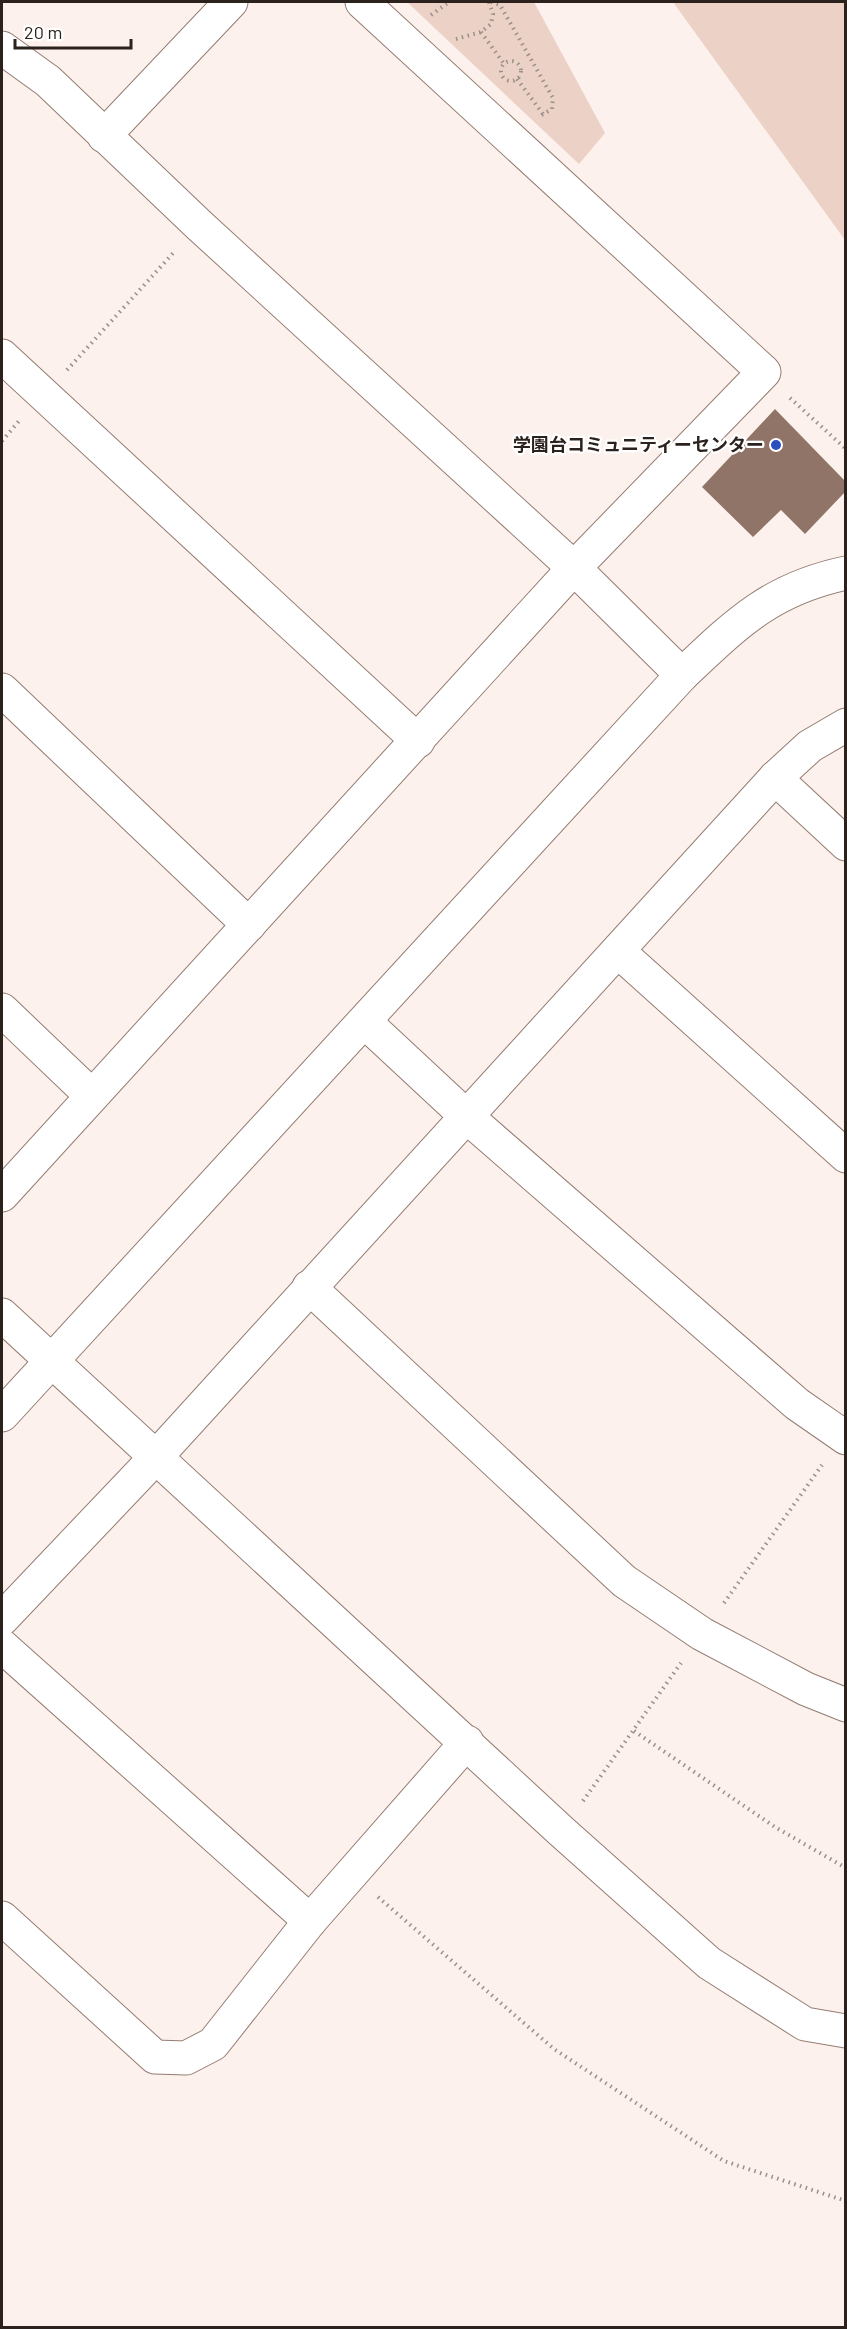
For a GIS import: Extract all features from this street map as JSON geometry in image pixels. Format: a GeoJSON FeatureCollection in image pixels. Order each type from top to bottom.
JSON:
{"type":"FeatureCollection","features":[{"type":"Feature","properties":{"kind":"street"},"geometry":{"type":"LineString","coordinates":[[104,136],[231,2]]}},
{"type":"Feature","properties":{"kind":"street"},"geometry":{"type":"LineString","coordinates":[[2,1195],[574,568],[764,372],[362,2]]}},
{"type":"Feature","properties":{"kind":"street"},"geometry":{"type":"LineString","coordinates":[[2,48],[48,81],[198,225],[574,568],[682,675]]}},
{"type":"Feature","properties":{"kind":"street"},"geometry":{"type":"LineString","coordinates":[[2,356],[418,741]]}},
{"type":"Feature","properties":{"kind":"street"},"geometry":{"type":"LineString","coordinates":[[2,1415],[682,675],[753,610],[791,590],[846,573]]}},
{"type":"Feature","properties":{"kind":"street"},"geometry":{"type":"LineString","coordinates":[[2,690],[249,925]]}},
{"type":"Feature","properties":{"kind":"street"},"geometry":{"type":"LineString","coordinates":[[2,1619],[156,1457],[309,1287],[619,952],[775,778],[810,746],[846,725]]}},
{"type":"Feature","properties":{"kind":"street"},"geometry":{"type":"LineString","coordinates":[[775,778],[846,844]]}},
{"type":"Feature","properties":{"kind":"street"},"geometry":{"type":"LineString","coordinates":[[619,952],[846,1156]]}},
{"type":"Feature","properties":{"kind":"street"},"geometry":{"type":"LineString","coordinates":[[2,1011],[92,1096]]}},
{"type":"Feature","properties":{"kind":"street"},"geometry":{"type":"LineString","coordinates":[[365,1022],[466,1116],[797,1404],[846,1438]]}},
{"type":"Feature","properties":{"kind":"street"},"geometry":{"type":"LineString","coordinates":[[309,1287],[624,1581],[702,1634],[806,1689],[846,1705]]}},
{"type":"Feature","properties":{"kind":"street"},"geometry":{"type":"LineString","coordinates":[[2,1315],[709,1963],[805,2024],[846,2031]]}},
{"type":"Feature","properties":{"kind":"street"},"geometry":{"type":"LineString","coordinates":[[2,1646],[310,1921]]}},
{"type":"Feature","properties":{"kind":"street"},"geometry":{"type":"LineString","coordinates":[[2,1918],[155,2057],[186,2058],[213,2044],[310,1921],[467,1742]]}},
{"type":"Feature","properties":{"kind":"path"},"geometry":{"type":"LineString","coordinates":[[450,46],[452,40],[481,32],[491,24],[493,14],[490,2]]}},
{"type":"Feature","properties":{"kind":"path"},"geometry":{"type":"LineString","coordinates":[[490,2],[500,5],[553,98],[552,109],[539,117],[529,114]]}},
{"type":"Feature","properties":{"kind":"path"},"geometry":{"type":"LineString","coordinates":[[481,32],[504,64]]}},
{"type":"Feature","properties":{"kind":"path"},"geometry":{"type":"LineString","coordinates":[[519,64],[528,57]]}},
{"type":"Feature","properties":{"kind":"path"},"geometry":{"type":"LineString","coordinates":[[513,61],[519,64],[522,73],[518,79],[511,82],[502,76],[501,70],[504,64],[513,61]]}},
{"type":"Feature","properties":{"kind":"path"},"geometry":{"type":"LineString","coordinates":[[518,79],[543,114]]}},
{"type":"Feature","properties":{"kind":"path"},"geometry":{"type":"LineString","coordinates":[[2,441],[198,225]]}},
{"type":"Feature","properties":{"kind":"path"},"geometry":{"type":"LineString","coordinates":[[764,372],[846,449]]}},
{"type":"Feature","properties":{"kind":"path"},"geometry":{"type":"LineString","coordinates":[[634,1731],[775,1827],[846,1868]]}},
{"type":"Feature","properties":{"kind":"path"},"geometry":{"type":"LineString","coordinates":[[352,1875],[554,2049],[724,2161],[846,2201]]}},
{"type":"Feature","properties":{"kind":"shaded area"},"geometry":{"type":"Polygon","coordinates":[[[407,2],[534,2],[605,133],[579,164],[407,2]]]}},
{"type":"Feature","properties":{"kind":"shaded area"},"geometry":{"type":"Polygon","coordinates":[[[673,2],[845,2],[845,240],[673,2]]]}},
{"type":"Feature","properties":{"kind":"building","name":"学園台コミュニティーセンター"},"geometry":{"type":"Polygon","coordinates":[[[775,409],[846,482],[846,491],[805,534],[781,510],[753,537],[702,487],[775,409]]]}},
{"type":"Feature","properties":{"kind":"place","name":"学園台コミュニティーセンター"},"geometry":{"type":"Point","coordinates":[776,445]}}]}
